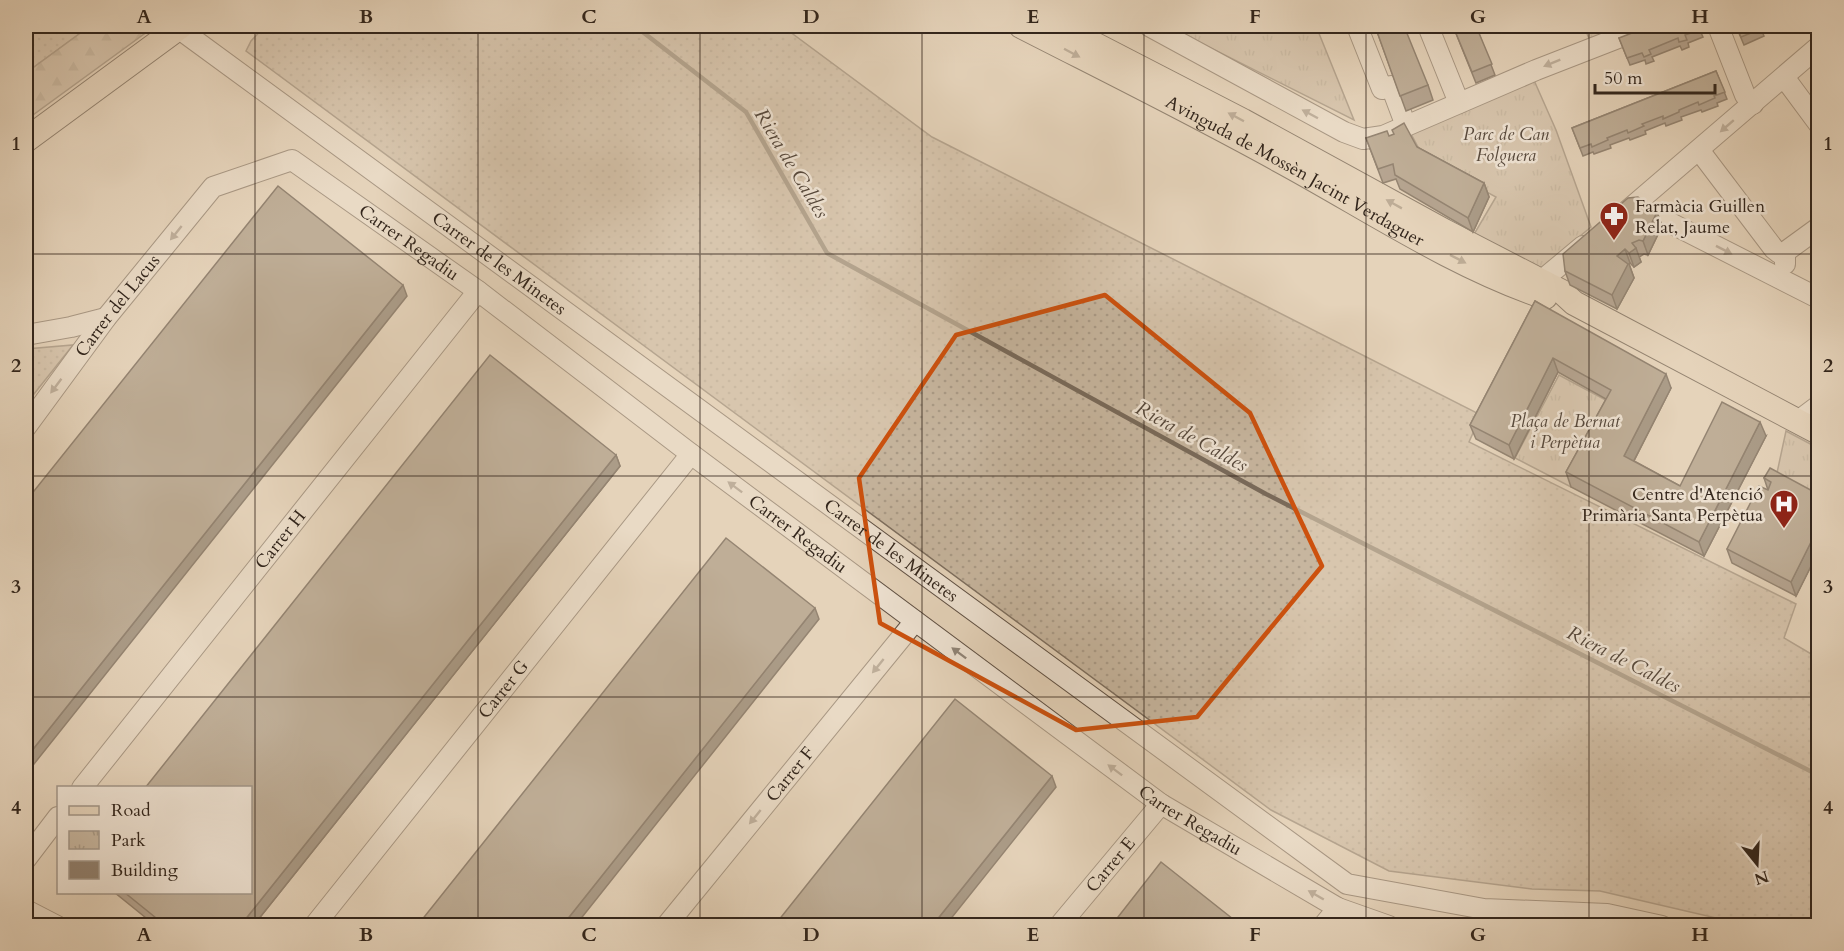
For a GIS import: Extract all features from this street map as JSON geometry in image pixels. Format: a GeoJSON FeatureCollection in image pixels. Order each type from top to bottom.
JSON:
{"type":"FeatureCollection","features":[{"type":"Feature","properties":{"kind":"main road","name":"Avinguda de Mossèn Jacint Verdaguer"},"geometry":{"type":"LineString","coordinates":[[1021,26],[1278,159],[1434,247],[1512,286],[1556,302],[1574,303]]}},
{"type":"Feature","properties":{"kind":"main road","name":"Avinguda de Mossèn Jacint Verdaguer"},"geometry":{"type":"LineString","coordinates":[[1059,26],[1243,121],[1444,231],[1562,292],[1574,303],[1808,427]]}},
{"type":"Feature","properties":{"kind":"main road"},"geometry":{"type":"LineString","coordinates":[[26,140],[179,27]]}},
{"type":"Feature","properties":{"kind":"street"},"geometry":{"type":"LineString","coordinates":[[1149,26],[1324,122],[1363,139],[1383,136],[1649,26]]}},
{"type":"Feature","properties":{"kind":"street"},"geometry":{"type":"LineString","coordinates":[[1357,26],[1382,89],[1391,86],[1406,126]]}},
{"type":"Feature","properties":{"kind":"street"},"geometry":{"type":"LineString","coordinates":[[1428,26],[1459,103]]}},
{"type":"Feature","properties":{"kind":"street"},"geometry":{"type":"LineString","coordinates":[[1718,26],[1745,95],[1753,104]]}},
{"type":"Feature","properties":{"kind":"street","name":"Carrer de les Minetes"},"geometry":{"type":"LineString","coordinates":[[179,27],[1347,884],[1484,909],[1662,926]]}},
{"type":"Feature","properties":{"kind":"street"},"geometry":{"type":"LineString","coordinates":[[1541,281],[1699,150],[1818,47]]}},
{"type":"Feature","properties":{"kind":"street"},"geometry":{"type":"LineString","coordinates":[[1784,77],[1818,123]]}},
{"type":"Feature","properties":{"kind":"street"},"geometry":{"type":"LineString","coordinates":[[1699,150],[1779,253],[1785,252],[1818,228]]}},
{"type":"Feature","properties":{"kind":"street","name":"Carrer Regadiu"},"geometry":{"type":"LineString","coordinates":[[213,187],[292,160],[478,291],[691,454],[1161,804],[1338,908],[1389,926]]}},
{"type":"Feature","properties":{"kind":"street","name":"Carrer del Lacus"},"geometry":{"type":"LineString","coordinates":[[26,427],[106,318],[213,187]]}},
{"type":"Feature","properties":{"kind":"street"},"geometry":{"type":"LineString","coordinates":[[1634,204],[1818,298]]}},
{"type":"Feature","properties":{"kind":"street"},"geometry":{"type":"LineString","coordinates":[[1785,252],[1784,261],[1797,287]]}},
{"type":"Feature","properties":{"kind":"street","name":"Carrer H"},"geometry":{"type":"LineString","coordinates":[[84,786],[478,291]]}},
{"type":"Feature","properties":{"kind":"street"},"geometry":{"type":"LineString","coordinates":[[26,335],[106,318]]}},
{"type":"Feature","properties":{"kind":"street"},"geometry":{"type":"LineString","coordinates":[[1808,427],[1818,406]]}},
{"type":"Feature","properties":{"kind":"street","name":"Carrer G"},"geometry":{"type":"LineString","coordinates":[[314,926],[691,454]]}},
{"type":"Feature","properties":{"kind":"street","name":"Carrer F"},"geometry":{"type":"LineString","coordinates":[[666,926],[915,621]]}},
{"type":"Feature","properties":{"kind":"street","name":"Carrer E"},"geometry":{"type":"LineString","coordinates":[[1059,926],[1161,804]]}},
{"type":"Feature","properties":{"kind":"street"},"geometry":{"type":"LineString","coordinates":[[26,859],[57,818]]}},
{"type":"Feature","properties":{"kind":"street"},"geometry":{"type":"LineString","coordinates":[[1323,926],[1338,908]]}},
{"type":"Feature","properties":{"kind":"street"},"geometry":{"type":"LineString","coordinates":[[26,910],[57,926]]}},
{"type":"Feature","properties":{"kind":"highlighted area"},"geometry":{"type":"Polygon","coordinates":[[[1105,295],[1250,413],[1322,566],[1197,717],[1076,730],[880,623],[859,478],[956,335],[1105,295]]]}},
{"type":"Feature","properties":{"kind":"green space"},"geometry":{"type":"Polygon","coordinates":[[[26,26],[90,26],[26,73],[26,26]]]}},
{"type":"Feature","properties":{"kind":"green space"},"geometry":{"type":"Polygon","coordinates":[[[90,26],[155,26],[26,120],[26,73],[90,26]]]}},
{"type":"Feature","properties":{"kind":"green space"},"geometry":{"type":"Polygon","coordinates":[[[265,26],[782,26],[932,137],[1481,415],[1469,442],[1796,604],[1784,638],[1818,658],[1818,920],[1791,925],[1746,925],[1600,891],[1532,889],[1389,871],[1271,810],[246,51],[251,41],[265,26]]]}},
{"type":"Feature","properties":{"kind":"green space"},"geometry":{"type":"Polygon","coordinates":[[[1316,26],[1354,120],[1169,27],[1316,26]]]}},
{"type":"Feature","properties":{"kind":"green space"},"geometry":{"type":"Polygon","coordinates":[[[1584,26],[1632,26],[1590,41],[1584,26]]]}},
{"type":"Feature","properties":{"kind":"green space","name":"Parc de Can Folguera"},"geometry":{"type":"Polygon","coordinates":[[[1533,78],[1556,130],[1591,227],[1539,270],[1473,236],[1496,197],[1424,158],[1411,134],[1370,149],[1368,146],[1533,78]]]}},
{"type":"Feature","properties":{"kind":"green space"},"geometry":{"type":"Polygon","coordinates":[[[73,345],[26,404],[26,349],[73,345]]]}},
{"type":"Feature","properties":{"kind":"green space","name":"Plaça de Bernat i Perpètua"},"geometry":{"type":"Polygon","coordinates":[[[1559,375],[1615,405],[1571,487],[1515,458],[1559,375]]]}},
{"type":"Feature","properties":{"kind":"green space"},"geometry":{"type":"Polygon","coordinates":[[[1786,431],[1818,448],[1818,506],[1775,482],[1786,431]]]}},
{"type":"Feature","properties":{"kind":"building"},"geometry":{"type":"Polygon","coordinates":[[[1375,26],[1404,26],[1428,85],[1400,96],[1375,26]]]}},
{"type":"Feature","properties":{"kind":"building"},"geometry":{"type":"Polygon","coordinates":[[[1453,26],[1476,26],[1492,64],[1472,72],[1453,26]]]}},
{"type":"Feature","properties":{"kind":"building"},"geometry":{"type":"Polygon","coordinates":[[[1650,26],[1698,26],[1700,30],[1685,35],[1687,40],[1679,42],[1678,38],[1649,50],[1651,54],[1644,57],[1642,53],[1627,58],[1619,38],[1650,26]]]}},
{"type":"Feature","properties":{"kind":"building"},"geometry":{"type":"Polygon","coordinates":[[[1736,26],[1760,26],[1761,29],[1741,37],[1736,26]]]}},
{"type":"Feature","properties":{"kind":"building"},"geometry":{"type":"Polygon","coordinates":[[[1716,71],[1725,92],[1714,96],[1715,98],[1699,105],[1698,102],[1663,119],[1663,116],[1642,124],[1644,126],[1607,138],[1608,140],[1592,147],[1591,144],[1580,148],[1572,128],[1716,71]]]}},
{"type":"Feature","properties":{"kind":"building"},"geometry":{"type":"Polygon","coordinates":[[[1404,123],[1417,147],[1484,183],[1468,218],[1395,175],[1393,164],[1378,169],[1366,138],[1387,131],[1389,136],[1394,134],[1392,130],[1404,123]]]}},
{"type":"Feature","properties":{"kind":"building"},"geometry":{"type":"Polygon","coordinates":[[[278,186],[403,285],[26,758],[26,501],[278,186]]]}},
{"type":"Feature","properties":{"kind":"building"},"geometry":{"type":"Polygon","coordinates":[[[1638,197],[1657,212],[1643,241],[1632,243],[1636,248],[1629,253],[1625,249],[1617,256],[1628,264],[1612,295],[1565,271],[1563,254],[1628,198],[1638,197]]]}},
{"type":"Feature","properties":{"kind":"building"},"geometry":{"type":"Polygon","coordinates":[[[1535,301],[1666,374],[1624,456],[1680,486],[1722,402],[1760,422],[1699,542],[1566,472],[1611,390],[1553,358],[1509,445],[1470,425],[1535,301]]]}},
{"type":"Feature","properties":{"kind":"building"},"geometry":{"type":"Polygon","coordinates":[[[490,355],[616,455],[240,926],[166,926],[126,894],[252,894],[252,786],[147,786],[490,355]]]}},
{"type":"Feature","properties":{"kind":"building","name":"Centre d'Atenció Primària Santa Perpètua"},"geometry":{"type":"Polygon","coordinates":[[[1770,468],[1818,494],[1816,517],[1818,528],[1791,582],[1727,549],[1759,486],[1768,490],[1771,482],[1764,478],[1770,468]]]}},
{"type":"Feature","properties":{"kind":"building"},"geometry":{"type":"Polygon","coordinates":[[[726,538],[815,608],[562,926],[417,926],[726,538]]]}},
{"type":"Feature","properties":{"kind":"building"},"geometry":{"type":"Polygon","coordinates":[[[955,699],[1052,776],[932,926],[774,926],[955,699]]]}},
{"type":"Feature","properties":{"kind":"building"},"geometry":{"type":"Polygon","coordinates":[[[1161,862],[1238,923],[1237,926],[1111,926],[1161,862]]]}},
{"type":"Feature","properties":{"kind":"waterway","name":"Riera de Caldes"},"geometry":{"type":"LineString","coordinates":[[635,26],[746,112],[827,253],[1266,494],[1818,775]]}},
{"type":"Feature","properties":{"kind":"place","name":"Farmàcia Guillen Relat, Jaume"},"geometry":{"type":"Point","coordinates":[1614,242]}},
{"type":"Feature","properties":{"kind":"place","name":"Centre d'Atenció Primària Santa Perpètua"},"geometry":{"type":"Point","coordinates":[1784,530]}}]}
